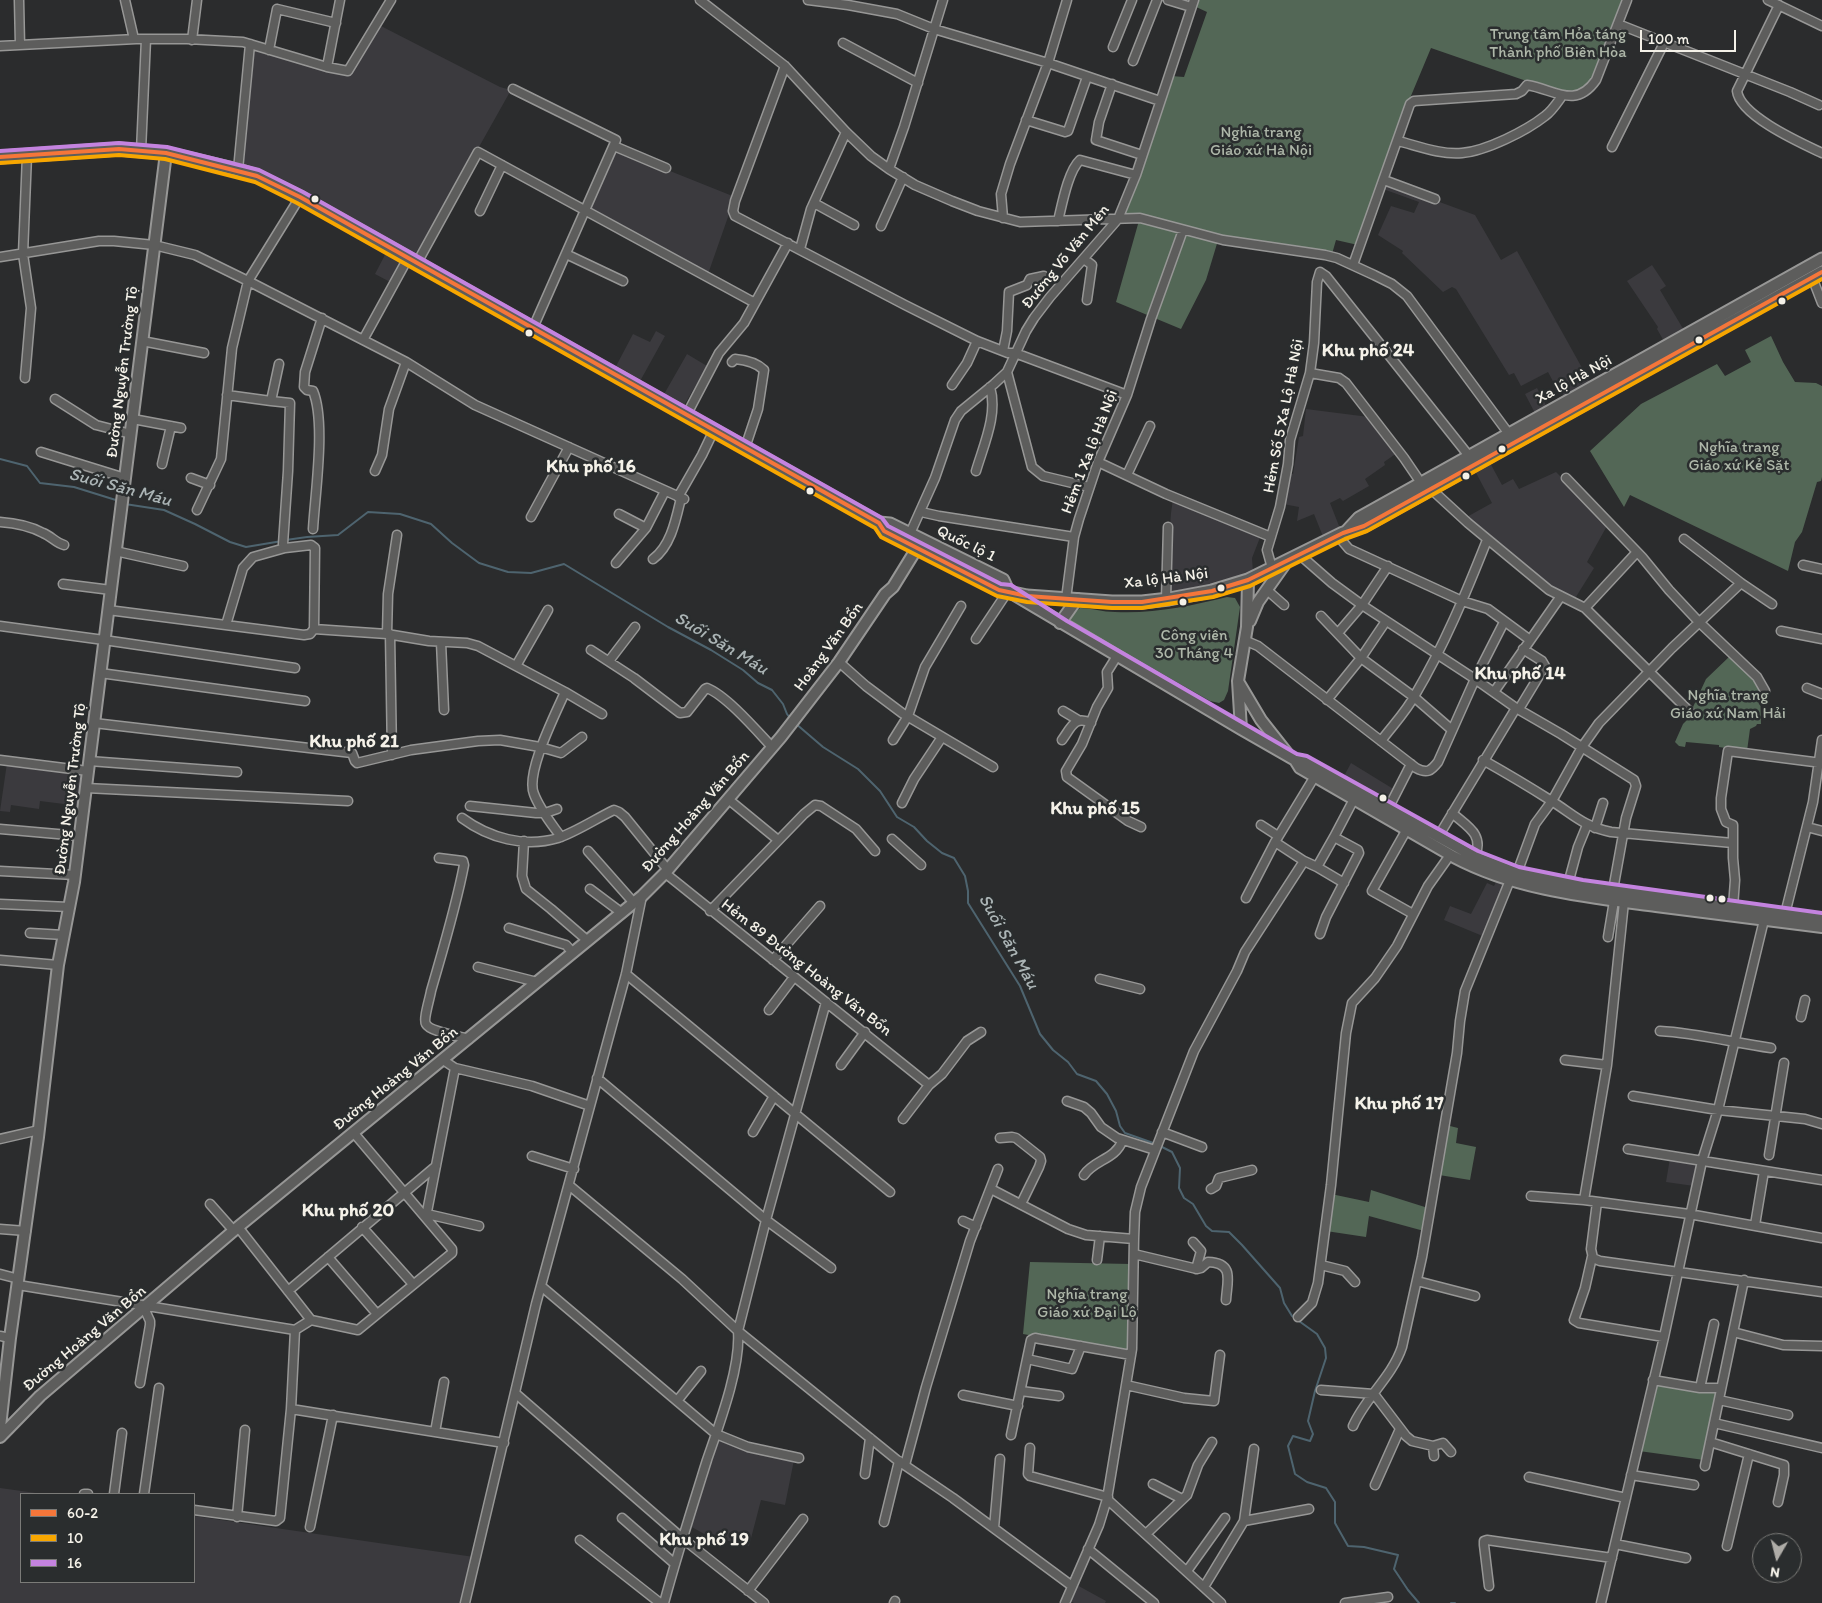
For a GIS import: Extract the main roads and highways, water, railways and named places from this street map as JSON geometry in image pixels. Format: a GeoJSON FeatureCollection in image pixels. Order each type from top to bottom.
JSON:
{"type":"FeatureCollection","features":[{"type":"Feature","properties":{"kind":"highway","name":"Quốc lộ 1"},"geometry":{"type":"LineString","coordinates":[[0,157],[119,149],[166,153],[257,176],[413,261],[879,523],[890,524],[913,542],[1003,580],[1008,591]]}},
{"type":"Feature","properties":{"kind":"highway","name":"Xa lộ Hà Nội"},"geometry":{"type":"LineString","coordinates":[[1008,591],[1027,596],[1112,602],[1166,599],[1212,591],[1248,580],[1342,534],[1359,518],[1426,486],[1789,284],[1814,272],[1822,259]]}},
{"type":"Feature","properties":{"kind":"highway","name":"Xa lộ Hà Nội"},"geometry":{"type":"LineString","coordinates":[[1426,486],[1468,456],[1600,389]]}},
{"type":"Feature","properties":{"kind":"main road","name":"Đường Nguyễn Trường Tộ"},"geometry":{"type":"LineString","coordinates":[[0,1427],[5,1337],[18,1282],[26,1231],[58,965],[75,875],[166,153]]}},
{"type":"Feature","properties":{"kind":"main road","name":"Hoàng Văn Bổn"},"geometry":{"type":"LineString","coordinates":[[793,721],[839,662],[885,594],[893,587],[913,542]]}},
{"type":"Feature","properties":{"kind":"main road"},"geometry":{"type":"LineString","coordinates":[[1240,730],[1238,681],[1247,627],[1258,602],[1287,561]]}},
{"type":"Feature","properties":{"kind":"main road"},"geometry":{"type":"LineString","coordinates":[[1247,627],[1248,580]]}},
{"type":"Feature","properties":{"kind":"main road"},"geometry":{"type":"LineString","coordinates":[[1008,591],[1240,730],[1292,758],[1304,761],[1438,837],[1514,876],[1525,885],[1733,907],[1822,919]]}},
{"type":"Feature","properties":{"kind":"main road"},"geometry":{"type":"LineString","coordinates":[[1060,623],[1071,599]]}},
{"type":"Feature","properties":{"kind":"main road"},"geometry":{"type":"LineString","coordinates":[[1238,681],[1261,720],[1300,768],[1472,866],[1514,876],[1568,884],[1619,896],[1764,920],[1822,927]]}},
{"type":"Feature","properties":{"kind":"main road","name":"Đường Hoàng Văn Bổn"},"geometry":{"type":"LineString","coordinates":[[0,1437],[40,1396],[236,1229],[638,900],[666,872],[793,721]]}},
{"type":"Feature","properties":{"kind":"waterway","name":"Suối Săn Máu"},"geometry":{"type":"LineString","coordinates":[[0,459],[27,466],[40,483],[74,487],[119,501]]}},
{"type":"Feature","properties":{"kind":"waterway","name":"Suối Săn Máu"},"geometry":{"type":"LineString","coordinates":[[125,504],[164,510],[230,542],[246,547],[282,541]]}},
{"type":"Feature","properties":{"kind":"waterway","name":"Suối Săn Máu"},"geometry":{"type":"LineString","coordinates":[[286,540],[338,535],[368,512],[400,514],[431,524],[452,543],[479,563],[508,572],[531,573],[564,564],[743,670],[758,683],[772,690],[783,704],[790,718]]}},
{"type":"Feature","properties":{"kind":"waterway","name":"Suối Săn Máu"},"geometry":{"type":"LineString","coordinates":[[795,723],[823,747],[858,769],[880,791],[897,817],[914,827],[942,853],[954,858],[965,876],[968,903],[1020,986],[1040,1034],[1053,1050],[1068,1062],[1077,1074],[1096,1081],[1107,1094],[1116,1111],[1120,1126],[1125,1133],[1156,1144]]}},
{"type":"Feature","properties":{"kind":"waterway","name":"Suối Săn Máu"},"geometry":{"type":"LineString","coordinates":[[1160,1146],[1172,1152],[1180,1168],[1179,1188],[1184,1198],[1193,1204],[1206,1226],[1212,1231],[1229,1232],[1242,1245],[1280,1288],[1284,1303],[1292,1316],[1317,1334],[1325,1348],[1326,1358],[1315,1391],[1308,1421],[1313,1434],[1310,1441],[1293,1436],[1288,1446],[1295,1474],[1307,1482],[1326,1488],[1335,1502],[1335,1523],[1348,1546],[1364,1547],[1398,1555],[1394,1569],[1419,1603]]}},
{"type":"Feature","properties":{"kind":"district","name":"Khu phố 24"},"geometry":{"type":"Point","coordinates":[1368,351]}},
{"type":"Feature","properties":{"kind":"district","name":"Khu phố 16"},"geometry":{"type":"Point","coordinates":[591,467]}},
{"type":"Feature","properties":{"kind":"district","name":"Khu phố 14"},"geometry":{"type":"Point","coordinates":[1520,674]}},
{"type":"Feature","properties":{"kind":"district","name":"Khu phố 21"},"geometry":{"type":"Point","coordinates":[354,742]}},
{"type":"Feature","properties":{"kind":"district","name":"Khu phố 15"},"geometry":{"type":"Point","coordinates":[1095,809]}},
{"type":"Feature","properties":{"kind":"district","name":"Khu phố 17"},"geometry":{"type":"Point","coordinates":[1399,1104]}},
{"type":"Feature","properties":{"kind":"district","name":"Khu phố 20"},"geometry":{"type":"Point","coordinates":[348,1211]}},
{"type":"Feature","properties":{"kind":"district","name":"Khu phố 19"},"geometry":{"type":"Point","coordinates":[704,1540]}},
{"type":"Feature","properties":{"kind":"park label","name":"Trung tâm Hỏa táng Thành phố Biên Hòa"},"geometry":{"type":"Point","coordinates":[1558,44]}},
{"type":"Feature","properties":{"kind":"park label","name":"Nghĩa trang Giáo xứ Hà Nội"},"geometry":{"type":"Point","coordinates":[1261,142]}},
{"type":"Feature","properties":{"kind":"park label","name":"Nghĩa trang Giáo xứ Kẻ Sặt"},"geometry":{"type":"Point","coordinates":[1739,457]}},
{"type":"Feature","properties":{"kind":"park label","name":"Công viên 30 Tháng 4"},"geometry":{"type":"Point","coordinates":[1194,645]}},
{"type":"Feature","properties":{"kind":"park label","name":"Nghĩa trang Giáo xứ Nam Hải"},"geometry":{"type":"Point","coordinates":[1728,705]}},
{"type":"Feature","properties":{"kind":"park label","name":"Nghĩa trang Giáo xứ Đại Lộ"},"geometry":{"type":"Point","coordinates":[1087,1304]}}]}
